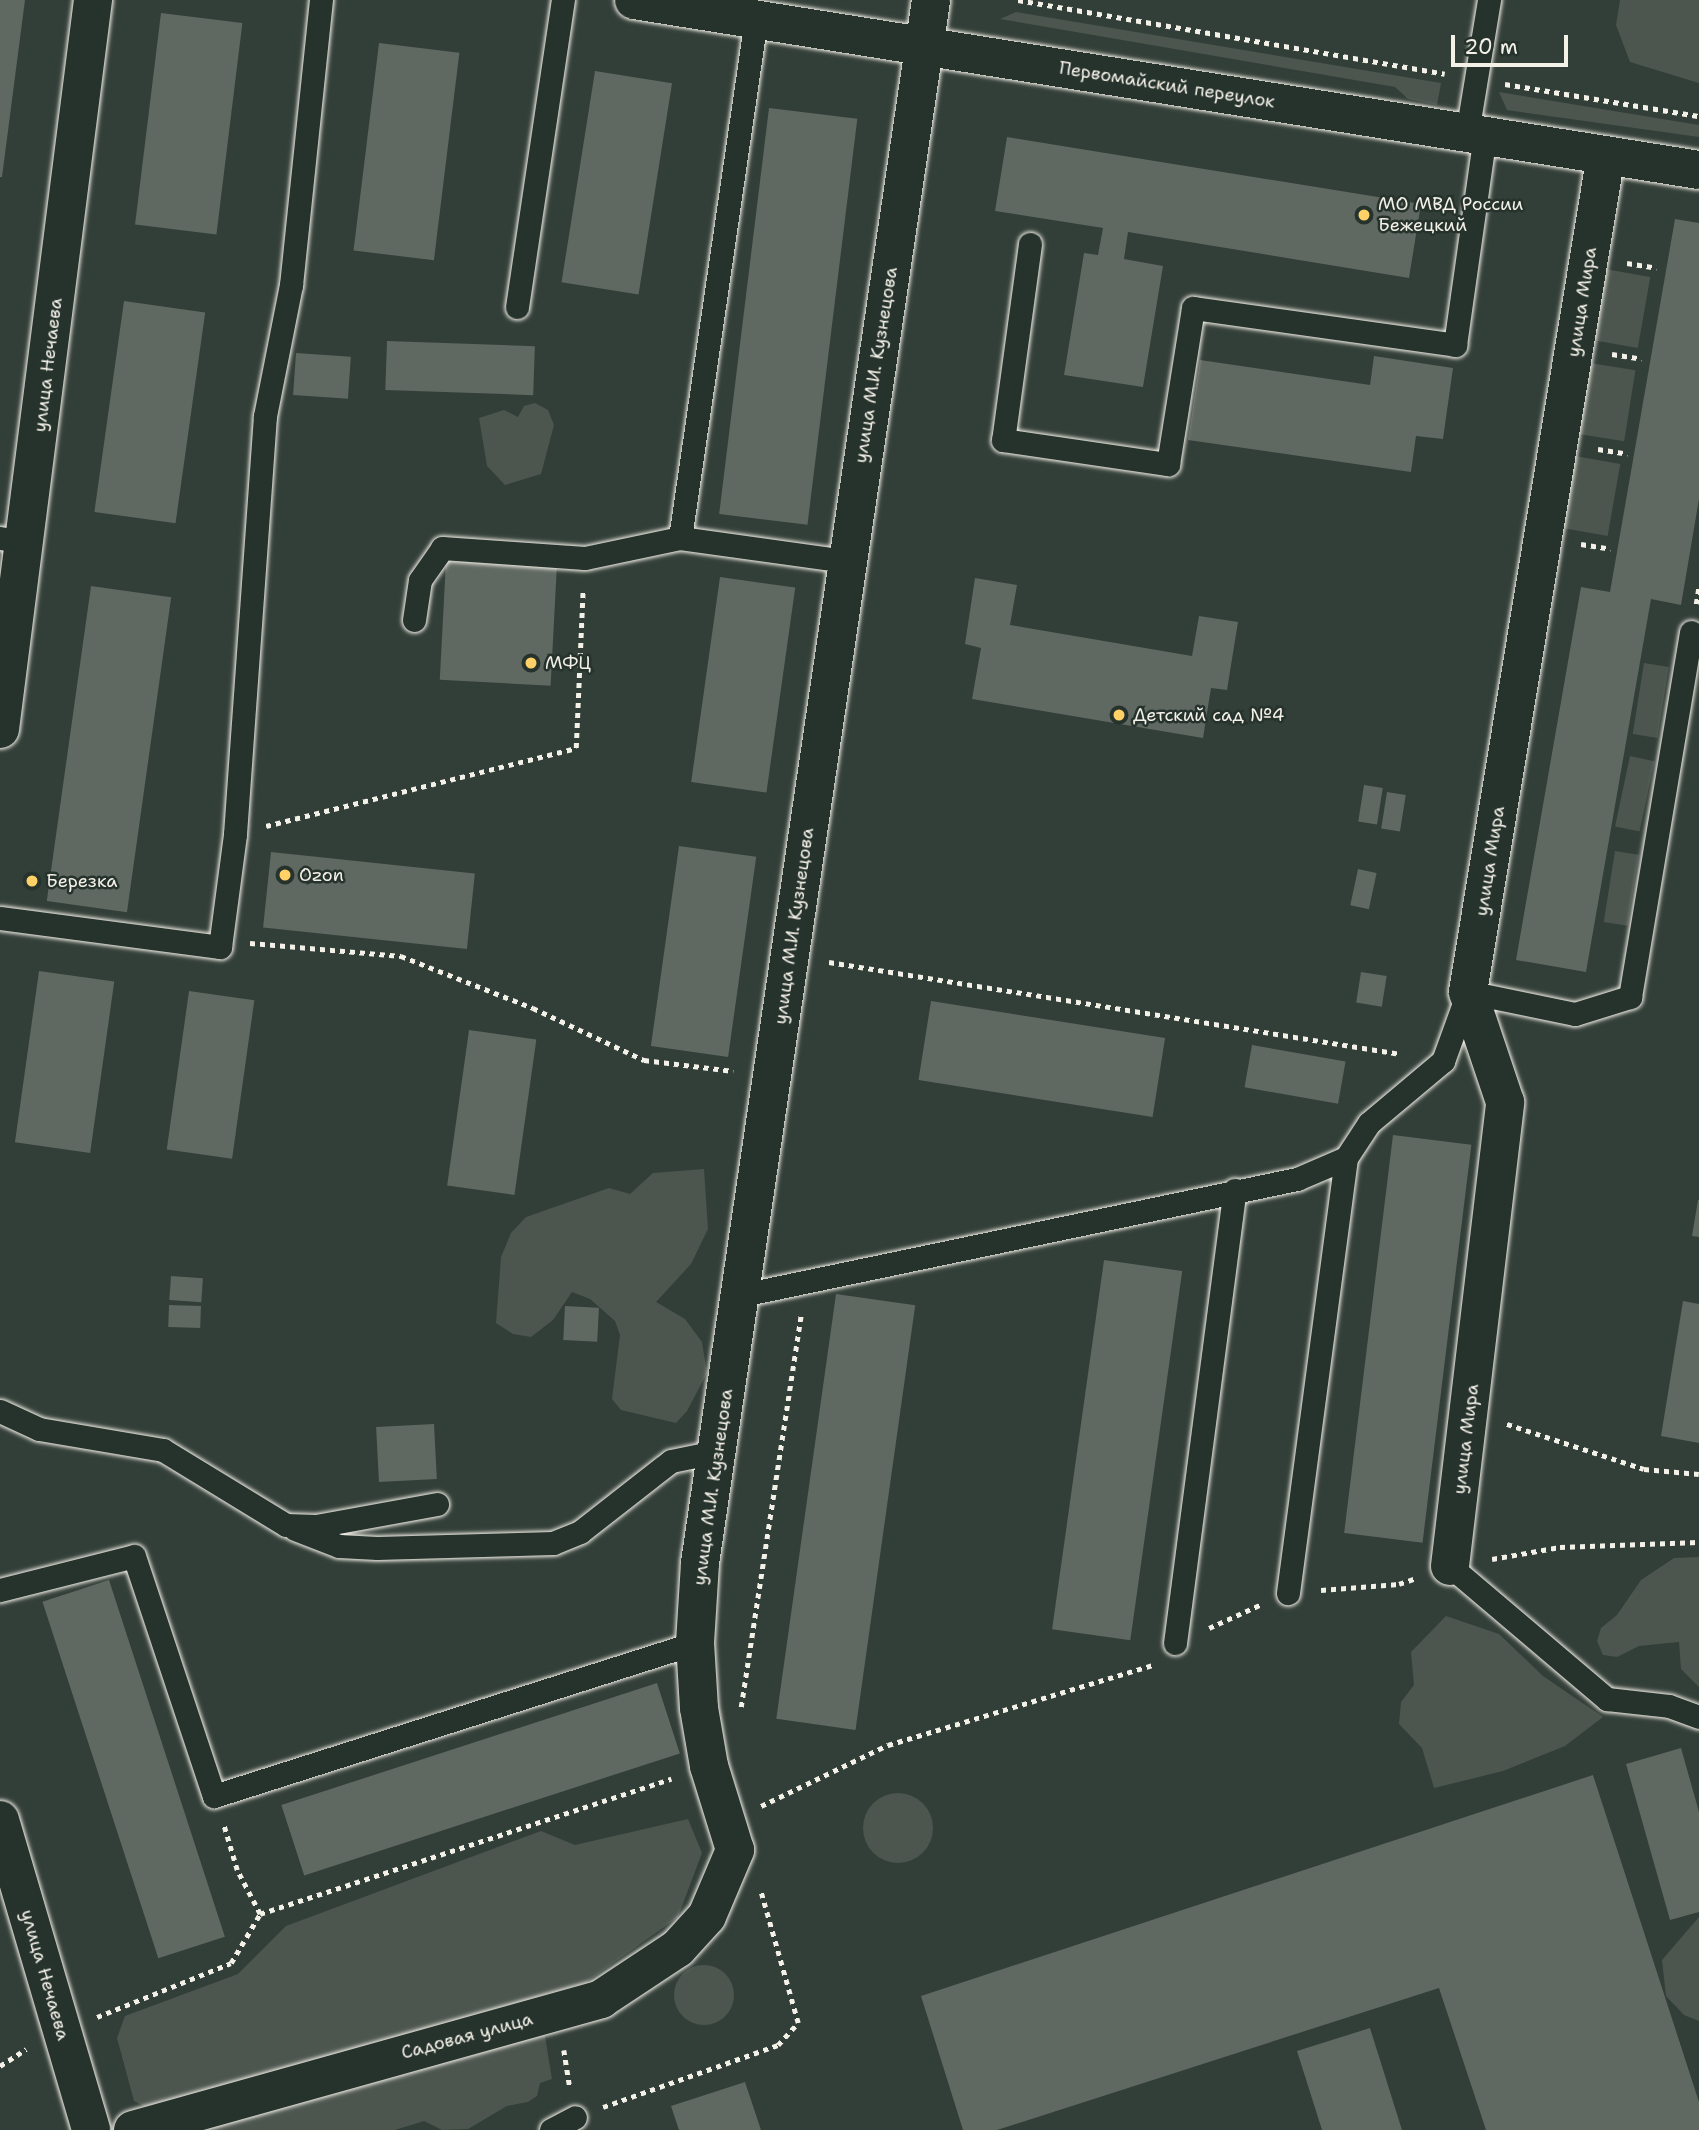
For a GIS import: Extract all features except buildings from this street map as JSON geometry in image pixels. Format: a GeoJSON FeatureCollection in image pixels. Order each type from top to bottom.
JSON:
{"type":"FeatureCollection","features":[{"type":"Feature","properties":{"kind":"street","name":"улица Нечаева"},"geometry":{"type":"LineString","coordinates":[[0,729],[13,540],[93,0]]}},
{"type":"Feature","properties":{"kind":"street","name":"Первомайский переулок"},"geometry":{"type":"LineString","coordinates":[[634,0],[1699,170]]}},
{"type":"Feature","properties":{"kind":"street","name":"улица М.И. Кузнецова"},"geometry":{"type":"LineString","coordinates":[[730,1836],[709,1766],[695,1643],[715,1452],[742,1295],[846,561],[931,0]]}},
{"type":"Feature","properties":{"kind":"street","name":"улица Мира"},"geometry":{"type":"LineString","coordinates":[[1450,1566],[1505,1102],[1468,992],[1606,155]]}},
{"type":"Feature","properties":{"kind":"street","name":"улица Нечаева"},"geometry":{"type":"LineString","coordinates":[[0,1820],[12,1904],[91,2130]]}},
{"type":"Feature","properties":{"kind":"street","name":"Садовая улица"},"geometry":{"type":"LineString","coordinates":[[133,2130],[601,1999],[678,1948],[707,1916],[730,1836]]}},
{"type":"Feature","properties":{"kind":"lane"},"geometry":{"type":"LineString","coordinates":[[0,918],[220,947],[235,834],[265,416],[291,285],[321,0]]}},
{"type":"Feature","properties":{"kind":"lane"},"geometry":{"type":"LineString","coordinates":[[517,307],[564,0]]}},
{"type":"Feature","properties":{"kind":"lane"},"geometry":{"type":"LineString","coordinates":[[1030,244],[1003,440],[1168,464],[1193,308],[1455,345],[1476,134],[1476,79],[1489,0]]}},
{"type":"Feature","properties":{"kind":"lane"},"geometry":{"type":"LineString","coordinates":[[680,538],[756,19]]}},
{"type":"Feature","properties":{"kind":"lane"},"geometry":{"type":"LineString","coordinates":[[414,620],[420,580],[442,548],[584,558],[680,538],[846,561]]}},
{"type":"Feature","properties":{"kind":"lane"},"geometry":{"type":"LineString","coordinates":[[1288,1593],[1346,1158],[1369,1123],[1443,1060],[1468,992],[1575,1014],[1630,997],[1691,632]]}},
{"type":"Feature","properties":{"kind":"lane"},"geometry":{"type":"LineString","coordinates":[[742,1295],[1297,1179],[1346,1158]]}},
{"type":"Feature","properties":{"kind":"lane"},"geometry":{"type":"LineString","coordinates":[[1175,1643],[1235,1191]]}},
{"type":"Feature","properties":{"kind":"lane"},"geometry":{"type":"LineString","coordinates":[[0,1412],[40,1429],[163,1450],[286,1525],[339,1546],[553,1543],[580,1532],[671,1461],[715,1452]]}},
{"type":"Feature","properties":{"kind":"lane"},"geometry":{"type":"LineString","coordinates":[[286,1525],[316,1526],[437,1504]]}},
{"type":"Feature","properties":{"kind":"lane"},"geometry":{"type":"LineString","coordinates":[[0,1590],[134,1556],[214,1796],[695,1643]]}},
{"type":"Feature","properties":{"kind":"lane"},"geometry":{"type":"LineString","coordinates":[[1450,1566],[1607,1699],[1669,1706],[1699,1717]]}},
{"type":"Feature","properties":{"kind":"lane"},"geometry":{"type":"LineString","coordinates":[[551,2130],[575,2117]]}},
{"type":"Feature","properties":{"kind":"path"},"geometry":{"type":"LineString","coordinates":[[1018,0],[1699,116]]}},
{"type":"Feature","properties":{"kind":"path"},"geometry":{"type":"LineString","coordinates":[[235,834],[576,748],[584,558]]}},
{"type":"Feature","properties":{"kind":"path"},"geometry":{"type":"LineString","coordinates":[[220,947],[257,942],[401,956],[533,1007],[644,1060],[772,1076]]}},
{"type":"Feature","properties":{"kind":"path"},"geometry":{"type":"LineString","coordinates":[[790,956],[1443,1060]]}},
{"type":"Feature","properties":{"kind":"path"},"geometry":{"type":"LineString","coordinates":[[739,1719],[806,1281]]}},
{"type":"Feature","properties":{"kind":"path"},"geometry":{"type":"LineString","coordinates":[[1469,1412],[1644,1469],[1699,1474]]}},
{"type":"Feature","properties":{"kind":"path"},"geometry":{"type":"LineString","coordinates":[[557,2011],[575,2117],[778,2045],[798,2023],[758,1882],[730,1836],[888,1745],[1150,1668],[1175,1643],[1288,1593],[1399,1584],[1450,1566],[1560,1547],[1699,1542]]}},
{"type":"Feature","properties":{"kind":"path"},"geometry":{"type":"LineString","coordinates":[[86,2021],[231,1963],[260,1914],[709,1766]]}},
{"type":"Feature","properties":{"kind":"path"},"geometry":{"type":"LineString","coordinates":[[214,1796],[237,1870],[260,1914]]}},
{"type":"Feature","properties":{"kind":"shaded area"},"geometry":{"type":"Polygon","coordinates":[[[1620,0],[1699,0],[1699,83],[1630,62],[1616,25],[1620,0]]]}},
{"type":"Feature","properties":{"kind":"shaded area"},"geometry":{"type":"Polygon","coordinates":[[[1016,12],[1441,83],[1437,105],[1408,99],[1395,87],[1000,19],[1016,12]]]}},
{"type":"Feature","properties":{"kind":"shaded area"},"geometry":{"type":"Polygon","coordinates":[[[1499,92],[1699,125],[1699,137],[1507,110],[1499,92]]]}},
{"type":"Feature","properties":{"kind":"shaded area"},"geometry":{"type":"Polygon","coordinates":[[[1605,269],[1650,277],[1638,348],[1592,340],[1605,269]]]}},
{"type":"Feature","properties":{"kind":"shaded area"},"geometry":{"type":"Polygon","coordinates":[[[1590,363],[1635,370],[1624,441],[1579,434],[1590,363]]]}},
{"type":"Feature","properties":{"kind":"shaded area"},"geometry":{"type":"Polygon","coordinates":[[[535,403],[548,410],[554,425],[541,474],[505,485],[487,466],[479,418],[504,410],[518,417],[524,406],[535,403]]]}},
{"type":"Feature","properties":{"kind":"shaded area"},"geometry":{"type":"Polygon","coordinates":[[[1575,456],[1620,464],[1608,536],[1562,528],[1575,456]]]}},
{"type":"Feature","properties":{"kind":"shaded area"},"geometry":{"type":"Polygon","coordinates":[[[1644,663],[1669,667],[1657,738],[1633,734],[1644,663]]]}},
{"type":"Feature","properties":{"kind":"shaded area"},"geometry":{"type":"Polygon","coordinates":[[[1630,756],[1654,761],[1639,832],[1615,826],[1630,756]]]}},
{"type":"Feature","properties":{"kind":"shaded area"},"geometry":{"type":"Polygon","coordinates":[[[1615,851],[1639,855],[1627,926],[1604,922],[1615,851]]]}},
{"type":"Feature","properties":{"kind":"shaded area"},"geometry":{"type":"Polygon","coordinates":[[[704,1169],[708,1229],[691,1264],[656,1302],[685,1319],[702,1342],[707,1373],[687,1411],[676,1423],[621,1410],[612,1399],[620,1335],[615,1321],[590,1299],[572,1292],[553,1320],[531,1337],[513,1334],[496,1323],[501,1257],[511,1233],[526,1217],[609,1188],[630,1194],[653,1173],[704,1169]]]}},
{"type":"Feature","properties":{"kind":"shaded area"},"geometry":{"type":"Polygon","coordinates":[[[1699,1557],[1699,1687],[1681,1669],[1679,1642],[1639,1646],[1617,1657],[1603,1655],[1597,1641],[1601,1628],[1617,1615],[1641,1580],[1674,1558],[1699,1557]]]}},
{"type":"Feature","properties":{"kind":"shaded area"},"geometry":{"type":"Polygon","coordinates":[[[1446,1616],[1499,1634],[1543,1676],[1603,1717],[1565,1746],[1503,1771],[1434,1788],[1422,1748],[1399,1724],[1401,1702],[1414,1685],[1411,1652],[1446,1616]]]}},
{"type":"Feature","properties":{"kind":"shaded area"},"geometry":{"type":"Polygon","coordinates":[[[898,1793],[923,1803],[933,1828],[923,1853],[898,1863],[873,1853],[863,1828],[873,1803],[898,1793]]]}},
{"type":"Feature","properties":{"kind":"shaded area"},"geometry":{"type":"Polygon","coordinates":[[[688,1819],[702,1853],[678,1917],[585,1983],[147,2108],[134,2101],[117,2038],[125,2016],[238,1974],[286,1926],[541,1831],[575,1845],[688,1819]]]}},
{"type":"Feature","properties":{"kind":"shaded area"},"geometry":{"type":"Polygon","coordinates":[[[1699,1917],[1699,2021],[1684,2015],[1666,1996],[1662,1960],[1699,1917]]]}},
{"type":"Feature","properties":{"kind":"shaded area"},"geometry":{"type":"Polygon","coordinates":[[[704,1965],[725,1974],[734,1995],[725,2016],[704,2025],[683,2016],[674,1995],[683,1974],[704,1965]]]}},
{"type":"Feature","properties":{"kind":"shaded area"},"geometry":{"type":"Polygon","coordinates":[[[544,2030],[552,2079],[540,2083],[537,2096],[528,2102],[507,2106],[468,2129],[442,2130],[424,2121],[395,2130],[172,2130],[544,2030]]]}},
{"type":"Feature","properties":{"kind":"place","name":"МО МВД России Бежецкий"},"geometry":{"type":"Point","coordinates":[1364,215]}},
{"type":"Feature","properties":{"kind":"place","name":"МФЦ"},"geometry":{"type":"Point","coordinates":[531,663]}},
{"type":"Feature","properties":{"kind":"place","name":"Детский сад №4"},"geometry":{"type":"Point","coordinates":[1119,715]}},
{"type":"Feature","properties":{"kind":"place","name":"Ozon"},"geometry":{"type":"Point","coordinates":[285,875]}},
{"type":"Feature","properties":{"kind":"place","name":"Березка"},"geometry":{"type":"Point","coordinates":[32,881]}}]}
